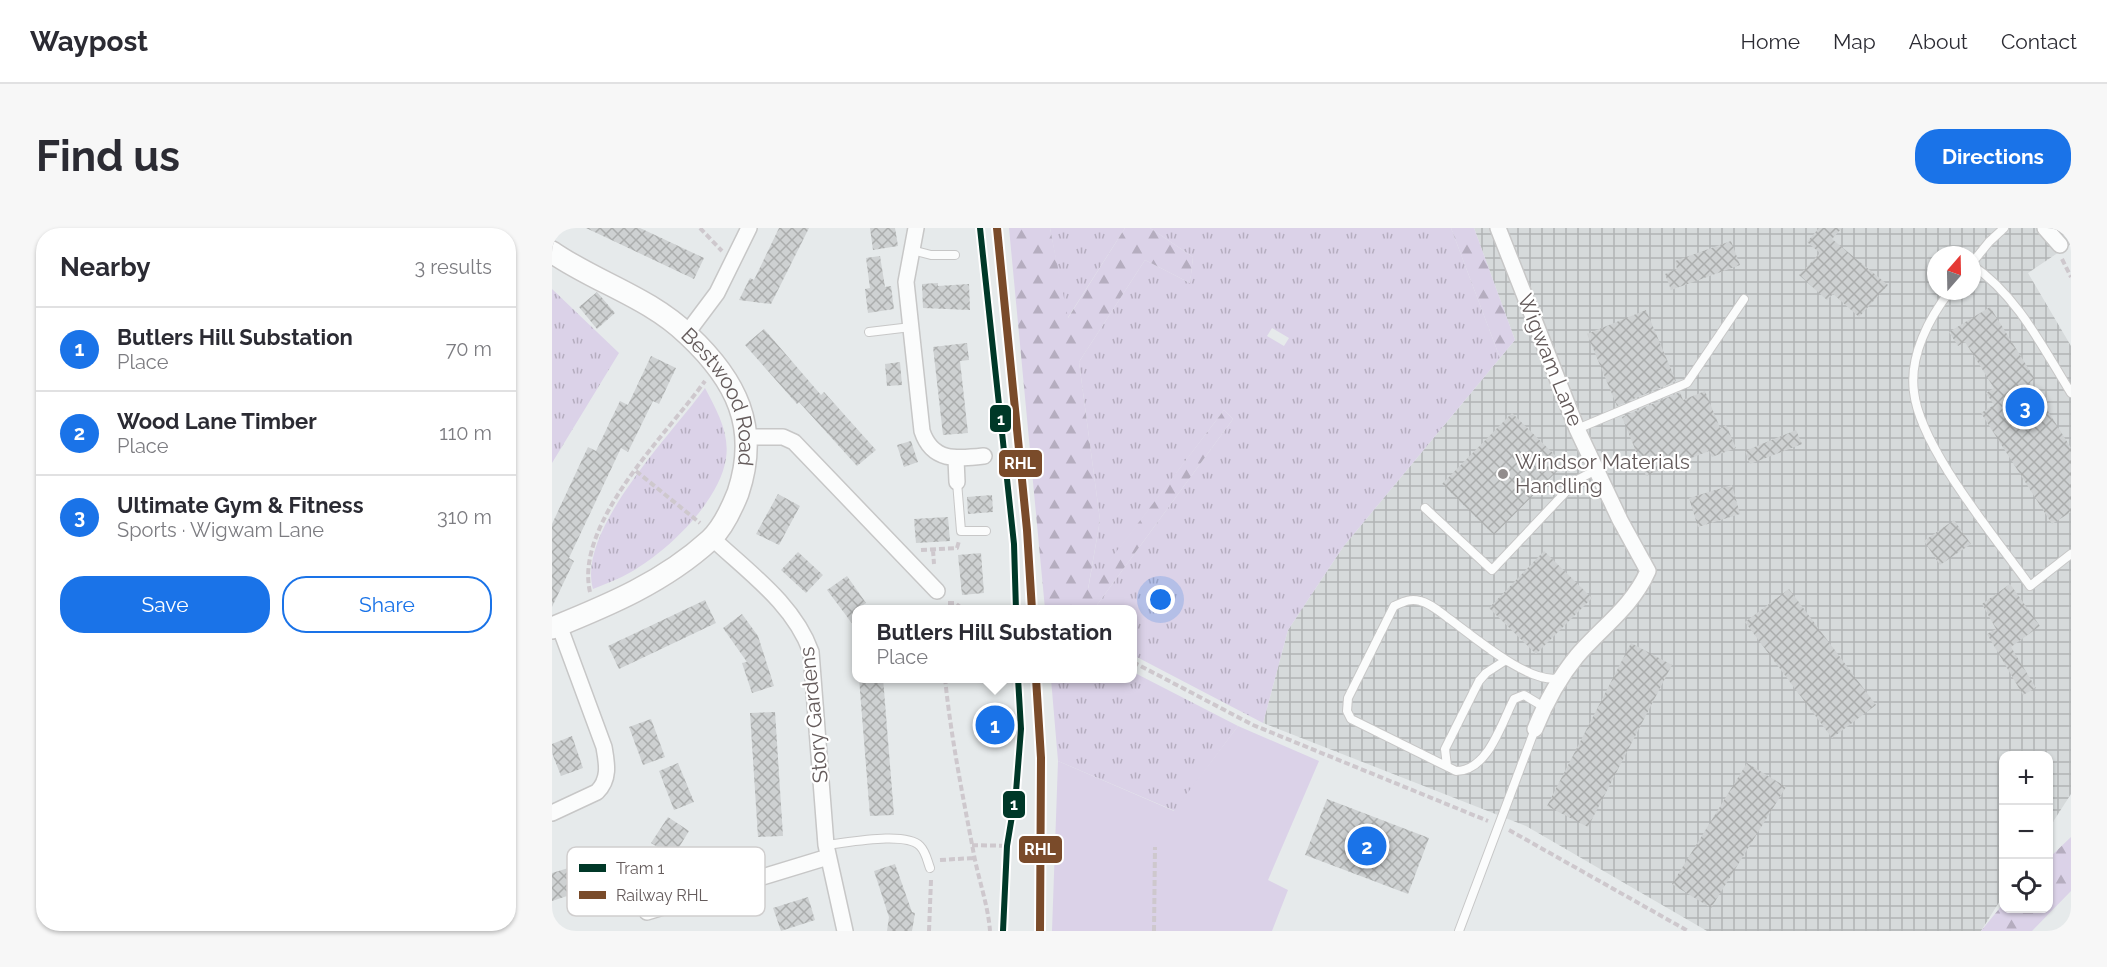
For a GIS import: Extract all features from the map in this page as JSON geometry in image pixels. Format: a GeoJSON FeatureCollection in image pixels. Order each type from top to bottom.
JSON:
{"type":"FeatureCollection","features":[{"type":"Feature","properties":{"kind":"street"},"geometry":{"type":"LineString","coordinates":[[687,333],[717,293],[749,228]]}},
{"type":"Feature","properties":{"kind":"street"},"geometry":{"type":"LineString","coordinates":[[916,228],[906,282],[926,442],[939,455],[956,459],[984,456]]}},
{"type":"Feature","properties":{"kind":"street","name":"Wigwam Lane"},"geometry":{"type":"LineString","coordinates":[[1498,228],[1577,429],[1620,520],[1648,571],[1639,592],[1576,657],[1544,707],[1534,729]]}},
{"type":"Feature","properties":{"kind":"street"},"geometry":{"type":"LineString","coordinates":[[2044,228],[2060,245]]}},
{"type":"Feature","properties":{"kind":"street","name":"Bestwood Road"},"geometry":{"type":"LineString","coordinates":[[552,252],[627,292],[687,333],[720,369],[732,388],[748,437],[747,457],[734,502],[712,538],[669,572],[638,591],[556,627]]}},
{"type":"Feature","properties":{"kind":"street"},"geometry":{"type":"LineString","coordinates":[[748,437],[783,437],[794,442],[937,591]]}},
{"type":"Feature","properties":{"kind":"street"},"geometry":{"type":"LineString","coordinates":[[956,459],[957,482]]}},
{"type":"Feature","properties":{"kind":"street","name":"Story Gardens"},"geometry":{"type":"LineString","coordinates":[[712,538],[792,614],[805,634],[811,652],[827,851],[845,931]]}},
{"type":"Feature","properties":{"kind":"street"},"geometry":{"type":"LineString","coordinates":[[552,813],[597,792],[603,786],[608,766],[604,747],[556,627]]}},
{"type":"Feature","properties":{"kind":"street"},"geometry":{"type":"LineString","coordinates":[[765,872],[827,851]]}},
{"type":"Feature","properties":{"kind":"lane"},"geometry":{"type":"LineString","coordinates":[[1981,252],[2004,228]]}},
{"type":"Feature","properties":{"kind":"lane"},"geometry":{"type":"LineString","coordinates":[[912,250],[931,255],[955,255]]}},
{"type":"Feature","properties":{"kind":"lane"},"geometry":{"type":"LineString","coordinates":[[1981,270],[1994,279],[2034,332],[2071,393]]}},
{"type":"Feature","properties":{"kind":"lane"},"geometry":{"type":"LineString","coordinates":[[1577,429],[1687,383],[1744,299]]}},
{"type":"Feature","properties":{"kind":"lane"},"geometry":{"type":"LineString","coordinates":[[1944,300],[1923,337],[1915,364],[1913,391],[1921,424],[1956,482],[2030,586],[2071,554]]}},
{"type":"Feature","properties":{"kind":"lane"},"geometry":{"type":"LineString","coordinates":[[869,332],[911,327]]}},
{"type":"Feature","properties":{"kind":"lane"},"geometry":{"type":"LineString","coordinates":[[1425,508],[1492,570],[1577,480],[1596,470]]}},
{"type":"Feature","properties":{"kind":"lane"},"geometry":{"type":"LineString","coordinates":[[957,482],[961,531],[986,531]]}},
{"type":"Feature","properties":{"kind":"lane"},"geometry":{"type":"LineString","coordinates":[[1544,707],[1524,695],[1514,699],[1483,760],[1468,771],[1456,771],[1351,719],[1347,711],[1348,699],[1394,606],[1406,600],[1421,601],[1506,660],[1551,680],[1562,678]]}},
{"type":"Feature","properties":{"kind":"lane"},"geometry":{"type":"LineString","coordinates":[[1447,766],[1445,749],[1479,681],[1486,672],[1506,660]]}},
{"type":"Feature","properties":{"kind":"lane"},"geometry":{"type":"LineString","coordinates":[[1459,931],[1534,729]]}},
{"type":"Feature","properties":{"kind":"lane"},"geometry":{"type":"LineString","coordinates":[[827,851],[893,838],[909,840],[919,844],[925,852],[930,868]]}},
{"type":"Feature","properties":{"kind":"path"},"geometry":{"type":"LineString","coordinates":[[591,593],[588,583],[591,557],[618,492],[706,380]]}},
{"type":"Feature","properties":{"kind":"path"},"geometry":{"type":"LineString","coordinates":[[636,471],[698,520],[712,538]]}},
{"type":"Feature","properties":{"kind":"path"},"geometry":{"type":"LineString","coordinates":[[900,552],[957,548],[961,531]]}},
{"type":"Feature","properties":{"kind":"path"},"geometry":{"type":"LineString","coordinates":[[1137,664],[1254,725],[1524,837],[1688,931]]}},
{"type":"Feature","properties":{"kind":"path"},"geometry":{"type":"LineString","coordinates":[[946,683],[974,858],[988,910],[990,931]]}},
{"type":"Feature","properties":{"kind":"path"},"geometry":{"type":"LineString","coordinates":[[972,845],[1011,846]]}},
{"type":"Feature","properties":{"kind":"path"},"geometry":{"type":"LineString","coordinates":[[1154,931],[1155,847]]}},
{"type":"Feature","properties":{"kind":"path"},"geometry":{"type":"LineString","coordinates":[[939,861],[974,858]]}},
{"type":"Feature","properties":{"kind":"path"},"geometry":{"type":"LineString","coordinates":[[929,931],[930,868]]}},
{"type":"Feature","properties":{"kind":"shaded area"},"geometry":{"type":"Polygon","coordinates":[[[1474,228],[2059,228],[2071,244],[2028,273],[2071,346],[2071,794],[2053,822],[2053,751],[1999,751],[1999,902],[1981,931],[1707,931],[1526,826],[1263,723],[1288,630],[1343,547],[1515,340],[1474,228]]]}},
{"type":"Feature","properties":{"kind":"green space"},"geometry":{"type":"Polygon","coordinates":[[[1009,228],[1050,228],[1068,318],[1125,228],[1150,228],[1193,257],[1190,283],[1145,260],[1079,362],[1100,520],[1088,589],[1224,410],[1233,419],[1097,605],[1045,605],[1009,228]]]}},
{"type":"Feature","properties":{"kind":"green space"},"geometry":{"type":"Polygon","coordinates":[[[1050,228],[1125,228],[1067,319],[1050,228]]]}},
{"type":"Feature","properties":{"kind":"green space"},"geometry":{"type":"Polygon","coordinates":[[[1150,228],[1451,228],[1500,358],[1343,547],[1288,630],[1263,723],[1137,657],[1137,605],[1097,605],[1233,419],[1224,410],[1088,590],[1100,520],[1079,362],[1145,260],[1190,283],[1193,257],[1150,228]],[[1272,328],[1267,336],[1284,346],[1289,338],[1272,328]]]}},
{"type":"Feature","properties":{"kind":"green space"},"geometry":{"type":"Polygon","coordinates":[[[1451,228],[1474,228],[1515,340],[1500,358],[1451,228]]]}},
{"type":"Feature","properties":{"kind":"green space"},"geometry":{"type":"Polygon","coordinates":[[[552,289],[619,353],[552,463],[552,289]]]}},
{"type":"Feature","properties":{"kind":"green space"},"geometry":{"type":"Polygon","coordinates":[[[705,388],[724,430],[727,449],[722,474],[714,491],[690,523],[661,551],[631,572],[593,589],[592,565],[599,539],[613,511],[651,456],[705,388]]]}},
{"type":"Feature","properties":{"kind":"green space"},"geometry":{"type":"Polygon","coordinates":[[[1137,674],[1238,726],[1175,811],[1058,761],[1051,683],[1137,683],[1137,674]]]}},
{"type":"Feature","properties":{"kind":"green space"},"geometry":{"type":"Polygon","coordinates":[[[1238,726],[1319,761],[1268,880],[1288,890],[1272,931],[1052,931],[1058,761],[1174,811],[1238,726]]]}},
{"type":"Feature","properties":{"kind":"green space"},"geometry":{"type":"Polygon","coordinates":[[[2071,837],[2071,891],[2053,909],[2053,859],[2053,854],[2071,837]]]}},
{"type":"Feature","properties":{"kind":"green space"},"geometry":{"type":"Polygon","coordinates":[[[1999,909],[1999,913],[2050,913],[2032,931],[1981,931],[1999,909]]]}},
{"type":"Feature","properties":{"kind":"building"},"geometry":{"type":"Polygon","coordinates":[[[586,228],[640,228],[704,258],[694,279],[586,228]]]}},
{"type":"Feature","properties":{"kind":"building"},"geometry":{"type":"Polygon","coordinates":[[[779,228],[809,228],[771,304],[739,300],[750,278],[754,280],[779,228]]]}},
{"type":"Feature","properties":{"kind":"building"},"geometry":{"type":"Polygon","coordinates":[[[870,228],[895,228],[898,246],[873,250],[870,228]]]}},
{"type":"Feature","properties":{"kind":"building"},"geometry":{"type":"Polygon","coordinates":[[[1819,228],[1842,228],[1832,239],[1888,285],[1859,317],[1833,294],[1827,300],[1799,275],[1820,253],[1807,242],[1819,228]]]}},
{"type":"Feature","properties":{"kind":"building"},"geometry":{"type":"Polygon","coordinates":[[[1731,241],[1740,265],[1671,290],[1665,274],[1677,269],[1675,261],[1731,241]]]}},
{"type":"Feature","properties":{"kind":"building"},"geometry":{"type":"Polygon","coordinates":[[[880,256],[885,287],[891,286],[894,309],[868,313],[865,289],[870,288],[866,258],[880,256]]]}},
{"type":"Feature","properties":{"kind":"building"},"geometry":{"type":"Polygon","coordinates":[[[938,283],[938,286],[969,284],[970,310],[923,308],[922,284],[938,283]]]}},
{"type":"Feature","properties":{"kind":"building"},"geometry":{"type":"Polygon","coordinates":[[[597,292],[615,313],[597,329],[579,307],[597,292]]]}},
{"type":"Feature","properties":{"kind":"building"},"geometry":{"type":"Polygon","coordinates":[[[1990,307],[2035,379],[2030,382],[2071,448],[2071,512],[2052,524],[1981,413],[1994,405],[1986,393],[1994,388],[1965,342],[1958,346],[1949,332],[1990,307]]]}},
{"type":"Feature","properties":{"kind":"building"},"geometry":{"type":"Polygon","coordinates":[[[1646,310],[1676,381],[1617,406],[1587,334],[1646,310]]]}},
{"type":"Feature","properties":{"kind":"building"},"geometry":{"type":"Polygon","coordinates":[[[764,329],[821,395],[824,392],[876,450],[857,466],[799,402],[797,404],[745,345],[764,329]]]}},
{"type":"Feature","properties":{"kind":"building"},"geometry":{"type":"Polygon","coordinates":[[[967,343],[969,360],[960,361],[968,433],[943,435],[933,347],[967,343]]]}},
{"type":"Feature","properties":{"kind":"building"},"geometry":{"type":"Polygon","coordinates":[[[651,356],[676,368],[659,404],[653,401],[628,452],[621,448],[569,558],[574,561],[552,607],[552,524],[588,447],[596,451],[620,401],[628,405],[651,356]]]}},
{"type":"Feature","properties":{"kind":"building"},"geometry":{"type":"Polygon","coordinates":[[[900,362],[902,385],[887,386],[885,364],[900,362]]]}},
{"type":"Feature","properties":{"kind":"building"},"geometry":{"type":"Polygon","coordinates":[[[1705,391],[1720,428],[1726,425],[1736,448],[1712,457],[1709,451],[1646,476],[1622,417],[1680,392],[1683,400],[1705,391]]]}},
{"type":"Feature","properties":{"kind":"building","name":"Windsor Materials Handling"},"geometry":{"type":"Polygon","coordinates":[[[1512,413],[1564,464],[1494,535],[1442,484],[1512,413]]]}},
{"type":"Feature","properties":{"kind":"building"},"geometry":{"type":"Polygon","coordinates":[[[1796,430],[1802,444],[1750,464],[1745,451],[1796,430]]]}},
{"type":"Feature","properties":{"kind":"building"},"geometry":{"type":"Polygon","coordinates":[[[911,441],[918,462],[904,467],[897,445],[911,441]]]}},
{"type":"Feature","properties":{"kind":"building"},"geometry":{"type":"Polygon","coordinates":[[[1732,485],[1740,514],[1698,527],[1689,498],[1732,485]]]}},
{"type":"Feature","properties":{"kind":"building"},"geometry":{"type":"Polygon","coordinates":[[[778,494],[800,506],[779,545],[756,534],[778,494]]]}},
{"type":"Feature","properties":{"kind":"building"},"geometry":{"type":"Polygon","coordinates":[[[992,495],[993,512],[968,514],[967,497],[992,495]]]}},
{"type":"Feature","properties":{"kind":"building"},"geometry":{"type":"Polygon","coordinates":[[[948,517],[950,541],[916,543],[914,519],[948,517]]]}},
{"type":"Feature","properties":{"kind":"building"},"geometry":{"type":"Polygon","coordinates":[[[1954,520],[1971,544],[1940,565],[1924,541],[1954,520]]]}},
{"type":"Feature","properties":{"kind":"building"},"geometry":{"type":"Polygon","coordinates":[[[1544,551],[1592,598],[1536,654],[1489,608],[1544,551]]]}},
{"type":"Feature","properties":{"kind":"building"},"geometry":{"type":"Polygon","coordinates":[[[798,552],[823,575],[806,593],[781,570],[798,552]]]}},
{"type":"Feature","properties":{"kind":"building"},"geometry":{"type":"Polygon","coordinates":[[[981,553],[984,593],[962,595],[958,555],[981,553]]]}},
{"type":"Feature","properties":{"kind":"building"},"geometry":{"type":"Polygon","coordinates":[[[847,576],[866,603],[852,605],[852,623],[827,590],[847,576]]]}},
{"type":"Feature","properties":{"kind":"building"},"geometry":{"type":"Polygon","coordinates":[[[2010,584],[2040,626],[2011,647],[2036,688],[2023,695],[1987,634],[1996,629],[1982,604],[2010,584]]]}},
{"type":"Feature","properties":{"kind":"building"},"geometry":{"type":"Polygon","coordinates":[[[1789,589],[1876,705],[1832,738],[1745,622],[1789,589]]]}},
{"type":"Feature","properties":{"kind":"building"},"geometry":{"type":"Polygon","coordinates":[[[705,600],[716,623],[619,669],[608,646],[705,600]]]}},
{"type":"Feature","properties":{"kind":"building"},"geometry":{"type":"Polygon","coordinates":[[[742,614],[758,636],[774,686],[752,693],[742,663],[747,662],[723,628],[742,614]]]}},
{"type":"Feature","properties":{"kind":"building"},"geometry":{"type":"Polygon","coordinates":[[[1631,643],[1672,665],[1588,827],[1547,806],[1631,643]]]}},
{"type":"Feature","properties":{"kind":"building"},"geometry":{"type":"Polygon","coordinates":[[[859,683],[883,683],[894,815],[870,816],[859,683]]]}},
{"type":"Feature","properties":{"kind":"building"},"geometry":{"type":"Polygon","coordinates":[[[1002,711],[1004,739],[988,740],[987,712],[1002,711]]]}},
{"type":"Feature","properties":{"kind":"building"},"geometry":{"type":"Polygon","coordinates":[[[775,712],[783,836],[758,837],[750,713],[775,712]]]}},
{"type":"Feature","properties":{"kind":"building"},"geometry":{"type":"Polygon","coordinates":[[[651,719],[665,757],[643,765],[629,727],[651,719]]]}},
{"type":"Feature","properties":{"kind":"building"},"geometry":{"type":"Polygon","coordinates":[[[572,736],[583,768],[561,776],[552,753],[552,744],[572,736]]]}},
{"type":"Feature","properties":{"kind":"building"},"geometry":{"type":"Polygon","coordinates":[[[678,763],[694,802],[674,810],[659,771],[678,763]]]}},
{"type":"Feature","properties":{"kind":"building"},"geometry":{"type":"Polygon","coordinates":[[[1747,763],[1786,787],[1711,908],[1672,884],[1747,763]]]}},
{"type":"Feature","properties":{"kind":"building"},"geometry":{"type":"Polygon","coordinates":[[[1327,799],[1429,838],[1408,894],[1305,855],[1327,799]]]}},
{"type":"Feature","properties":{"kind":"building"},"geometry":{"type":"Polygon","coordinates":[[[668,817],[689,831],[679,847],[657,847],[651,843],[668,817]]]}},
{"type":"Feature","properties":{"kind":"building"},"geometry":{"type":"Polygon","coordinates":[[[895,864],[912,912],[915,913],[912,931],[887,931],[889,917],[874,871],[895,864]]]}},
{"type":"Feature","properties":{"kind":"building"},"geometry":{"type":"Polygon","coordinates":[[[567,868],[567,896],[552,901],[552,873],[567,868]]]}},
{"type":"Feature","properties":{"kind":"building"},"geometry":{"type":"Polygon","coordinates":[[[808,897],[815,920],[781,931],[773,908],[808,897]]]}},
{"type":"Feature","properties":{"kind":"tram line","name":"1"},"geometry":{"type":"LineString","coordinates":[[980,228],[1014,544],[1016,605]]}},
{"type":"Feature","properties":{"kind":"tram line","name":"1"},"geometry":{"type":"LineString","coordinates":[[1003,931],[1007,846],[1016,792],[1021,729],[1018,683]]}},
{"type":"Feature","properties":{"kind":"rail line","name":"RHL"},"geometry":{"type":"LineString","coordinates":[[997,228],[1027,530],[1032,605]]}},
{"type":"Feature","properties":{"kind":"rail line","name":"RHL"},"geometry":{"type":"LineString","coordinates":[[1036,683],[1041,758],[1040,931]]}},
{"type":"Feature","properties":{"kind":"place","name":"Ultimate Gym & Fitness"},"geometry":{"type":"Point","coordinates":[2025,407]}},
{"type":"Feature","properties":{"kind":"place","name":"Windsor Materials Handling"},"geometry":{"type":"Point","coordinates":[1503,474]}},
{"type":"Feature","properties":{"kind":"place","name":"Butlers Hill Substation"},"geometry":{"type":"Point","coordinates":[995,725]}},
{"type":"Feature","properties":{"kind":"place","name":"Wood Lane Timber"},"geometry":{"type":"Point","coordinates":[1367,846]}}]}
